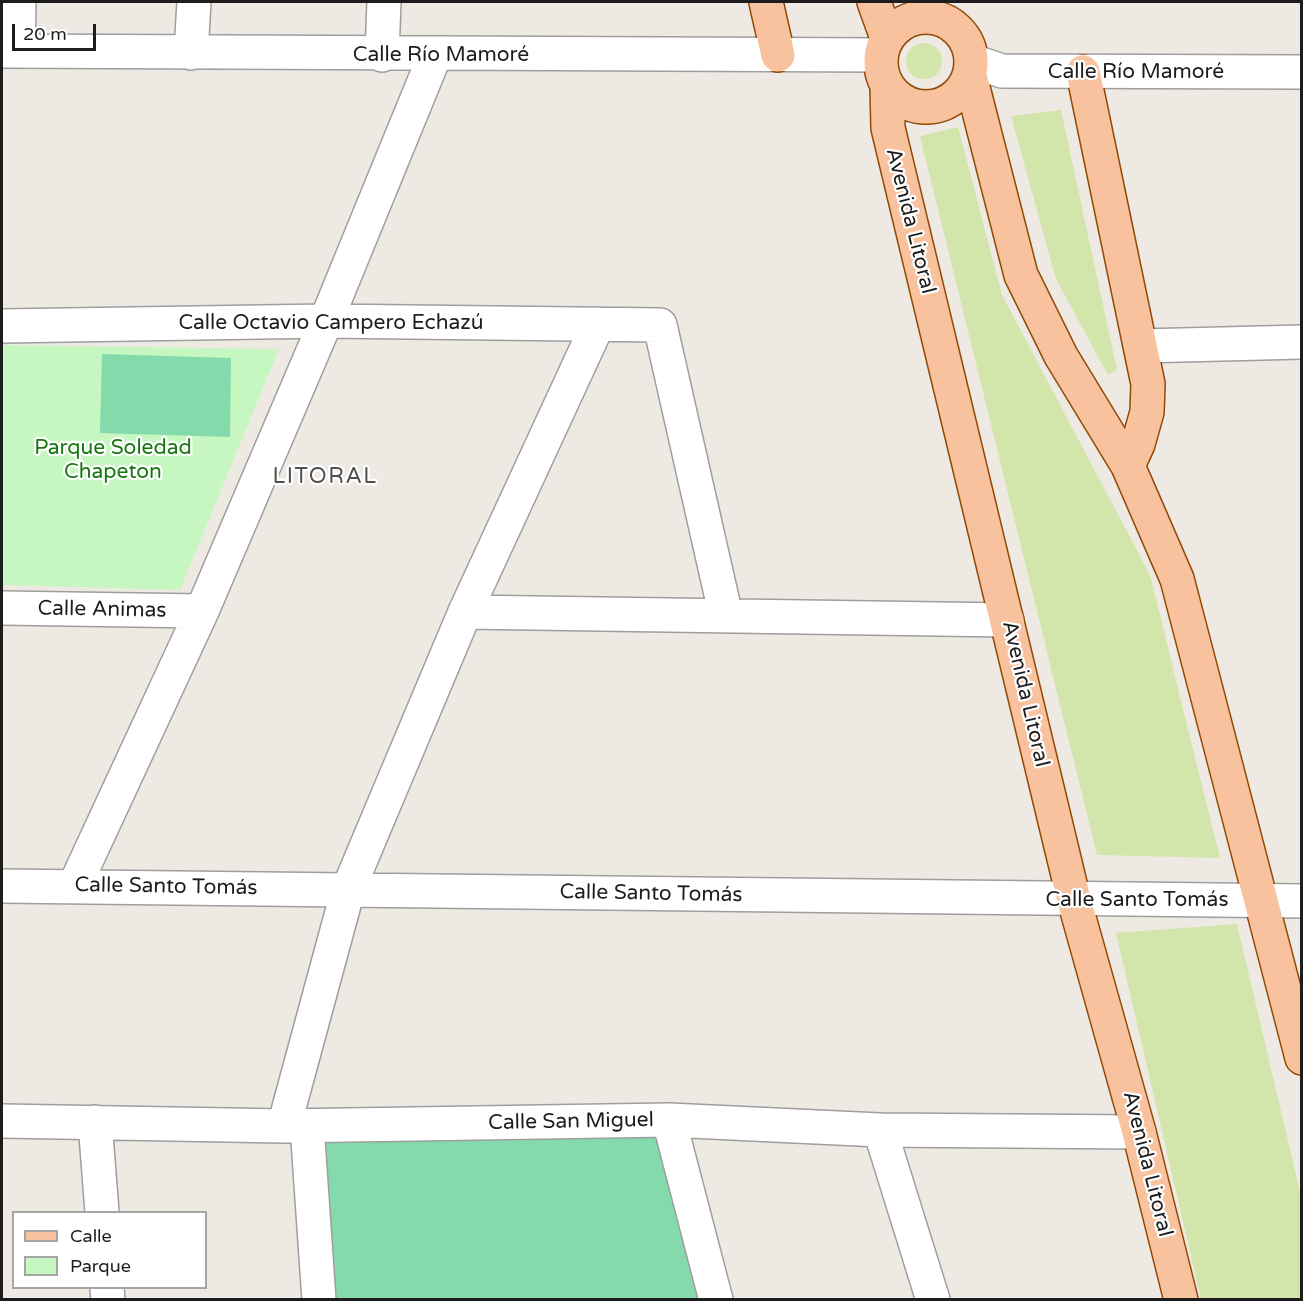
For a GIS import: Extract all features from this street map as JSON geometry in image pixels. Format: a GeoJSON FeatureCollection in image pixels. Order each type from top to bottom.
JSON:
{"type":"FeatureCollection","features":[{"type":"Feature","properties":{"kind":"main road"},"geometry":{"type":"LineString","coordinates":[[766,2],[778,55]]}},
{"type":"Feature","properties":{"kind":"main road","name":"Avenida Litoral"},"geometry":{"type":"LineString","coordinates":[[874,2],[885,59],[888,128],[1074,900],[1139,1132],[1181,1299]]}},
{"type":"Feature","properties":{"kind":"main road"},"geometry":{"type":"LineString","coordinates":[[954,2],[1022,275],[1061,356],[1128,466],[1177,579],[1302,1058]]}},
{"type":"Feature","properties":{"kind":"main road"},"geometry":{"type":"LineString","coordinates":[[922,16],[938,18],[951,24],[968,57],[963,89],[952,100],[939,106],[924,107],[910,104],[896,96],[885,59],[895,28],[907,20],[922,16]]}},
{"type":"Feature","properties":{"kind":"main road"},"geometry":{"type":"LineString","coordinates":[[1083,72],[1148,384],[1147,412],[1138,444],[1128,466]]}},
{"type":"Feature","properties":{"kind":"street"},"geometry":{"type":"LineString","coordinates":[[10,51],[19,2]]}},
{"type":"Feature","properties":{"kind":"street"},"geometry":{"type":"LineString","coordinates":[[191,53],[194,2]]}},
{"type":"Feature","properties":{"kind":"street"},"geometry":{"type":"LineString","coordinates":[[382,55],[384,2]]}},
{"type":"Feature","properties":{"kind":"street","name":"Calle Río Mamoré"},"geometry":{"type":"LineString","coordinates":[[10,51],[382,55],[778,55],[885,59]]}},
{"type":"Feature","properties":{"kind":"street"},"geometry":{"type":"LineString","coordinates":[[75,885],[202,611],[326,321],[435,55]]}},
{"type":"Feature","properties":{"kind":"street","name":"Calle Río Mamoré"},"geometry":{"type":"LineString","coordinates":[[968,57],[1002,71],[1302,72]]}},
{"type":"Feature","properties":{"kind":"street","name":"Calle Octavio Campero Echazú"},"geometry":{"type":"LineString","coordinates":[[2,326],[326,321],[660,325],[726,616]]}},
{"type":"Feature","properties":{"kind":"street"},"geometry":{"type":"LineString","coordinates":[[319,1299],[295,1126],[348,890],[465,612],[598,324]]}},
{"type":"Feature","properties":{"kind":"street"},"geometry":{"type":"LineString","coordinates":[[1141,346],[1302,342]]}},
{"type":"Feature","properties":{"kind":"street","name":"Calle Animas"},"geometry":{"type":"LineString","coordinates":[[2,608],[202,611]]}},
{"type":"Feature","properties":{"kind":"street"},"geometry":{"type":"LineString","coordinates":[[465,612],[1007,620]]}},
{"type":"Feature","properties":{"kind":"street","name":"Calle Santo Tomás"},"geometry":{"type":"LineString","coordinates":[[2,886],[75,885],[1302,902]]}},
{"type":"Feature","properties":{"kind":"street"},"geometry":{"type":"LineString","coordinates":[[669,1120],[716,1299]]}},
{"type":"Feature","properties":{"kind":"street","name":"Calle San Miguel"},"geometry":{"type":"LineString","coordinates":[[2,1121],[295,1126],[669,1120],[880,1130],[1139,1132]]}},
{"type":"Feature","properties":{"kind":"street"},"geometry":{"type":"LineString","coordinates":[[95,1122],[102,1211]]}},
{"type":"Feature","properties":{"kind":"street"},"geometry":{"type":"LineString","coordinates":[[880,1130],[933,1299]]}},
{"type":"Feature","properties":{"kind":"green space"},"geometry":{"type":"Polygon","coordinates":[[[924,43],[937,48],[942,61],[937,74],[924,79],[911,74],[906,61],[911,48],[924,43]]]}},
{"type":"Feature","properties":{"kind":"green space"},"geometry":{"type":"Polygon","coordinates":[[[1061,110],[1117,370],[1108,375],[1056,279],[1011,116],[1061,110]]]}},
{"type":"Feature","properties":{"kind":"green space"},"geometry":{"type":"Polygon","coordinates":[[[958,127],[1002,295],[1150,575],[1220,858],[1097,855],[920,136],[958,127]]]}},
{"type":"Feature","properties":{"kind":"green space","name":"Parque Soledad Chapeton"},"geometry":{"type":"Polygon","coordinates":[[[2,345],[279,349],[180,590],[2,585],[2,345]]]}},
{"type":"Feature","properties":{"kind":"green space"},"geometry":{"type":"Polygon","coordinates":[[[102,354],[231,358],[230,437],[100,433],[102,354]]]}},
{"type":"Feature","properties":{"kind":"green space"},"geometry":{"type":"Polygon","coordinates":[[[1237,924],[1301,1196],[1301,1299],[1201,1299],[1116,933],[1237,924]]]}},
{"type":"Feature","properties":{"kind":"green space"},"geometry":{"type":"Polygon","coordinates":[[[664,1128],[709,1299],[328,1299],[320,1131],[664,1128]]]}},
{"type":"Feature","properties":{"kind":"district","name":"LITORAL"},"geometry":{"type":"Point","coordinates":[325,477]}}]}
